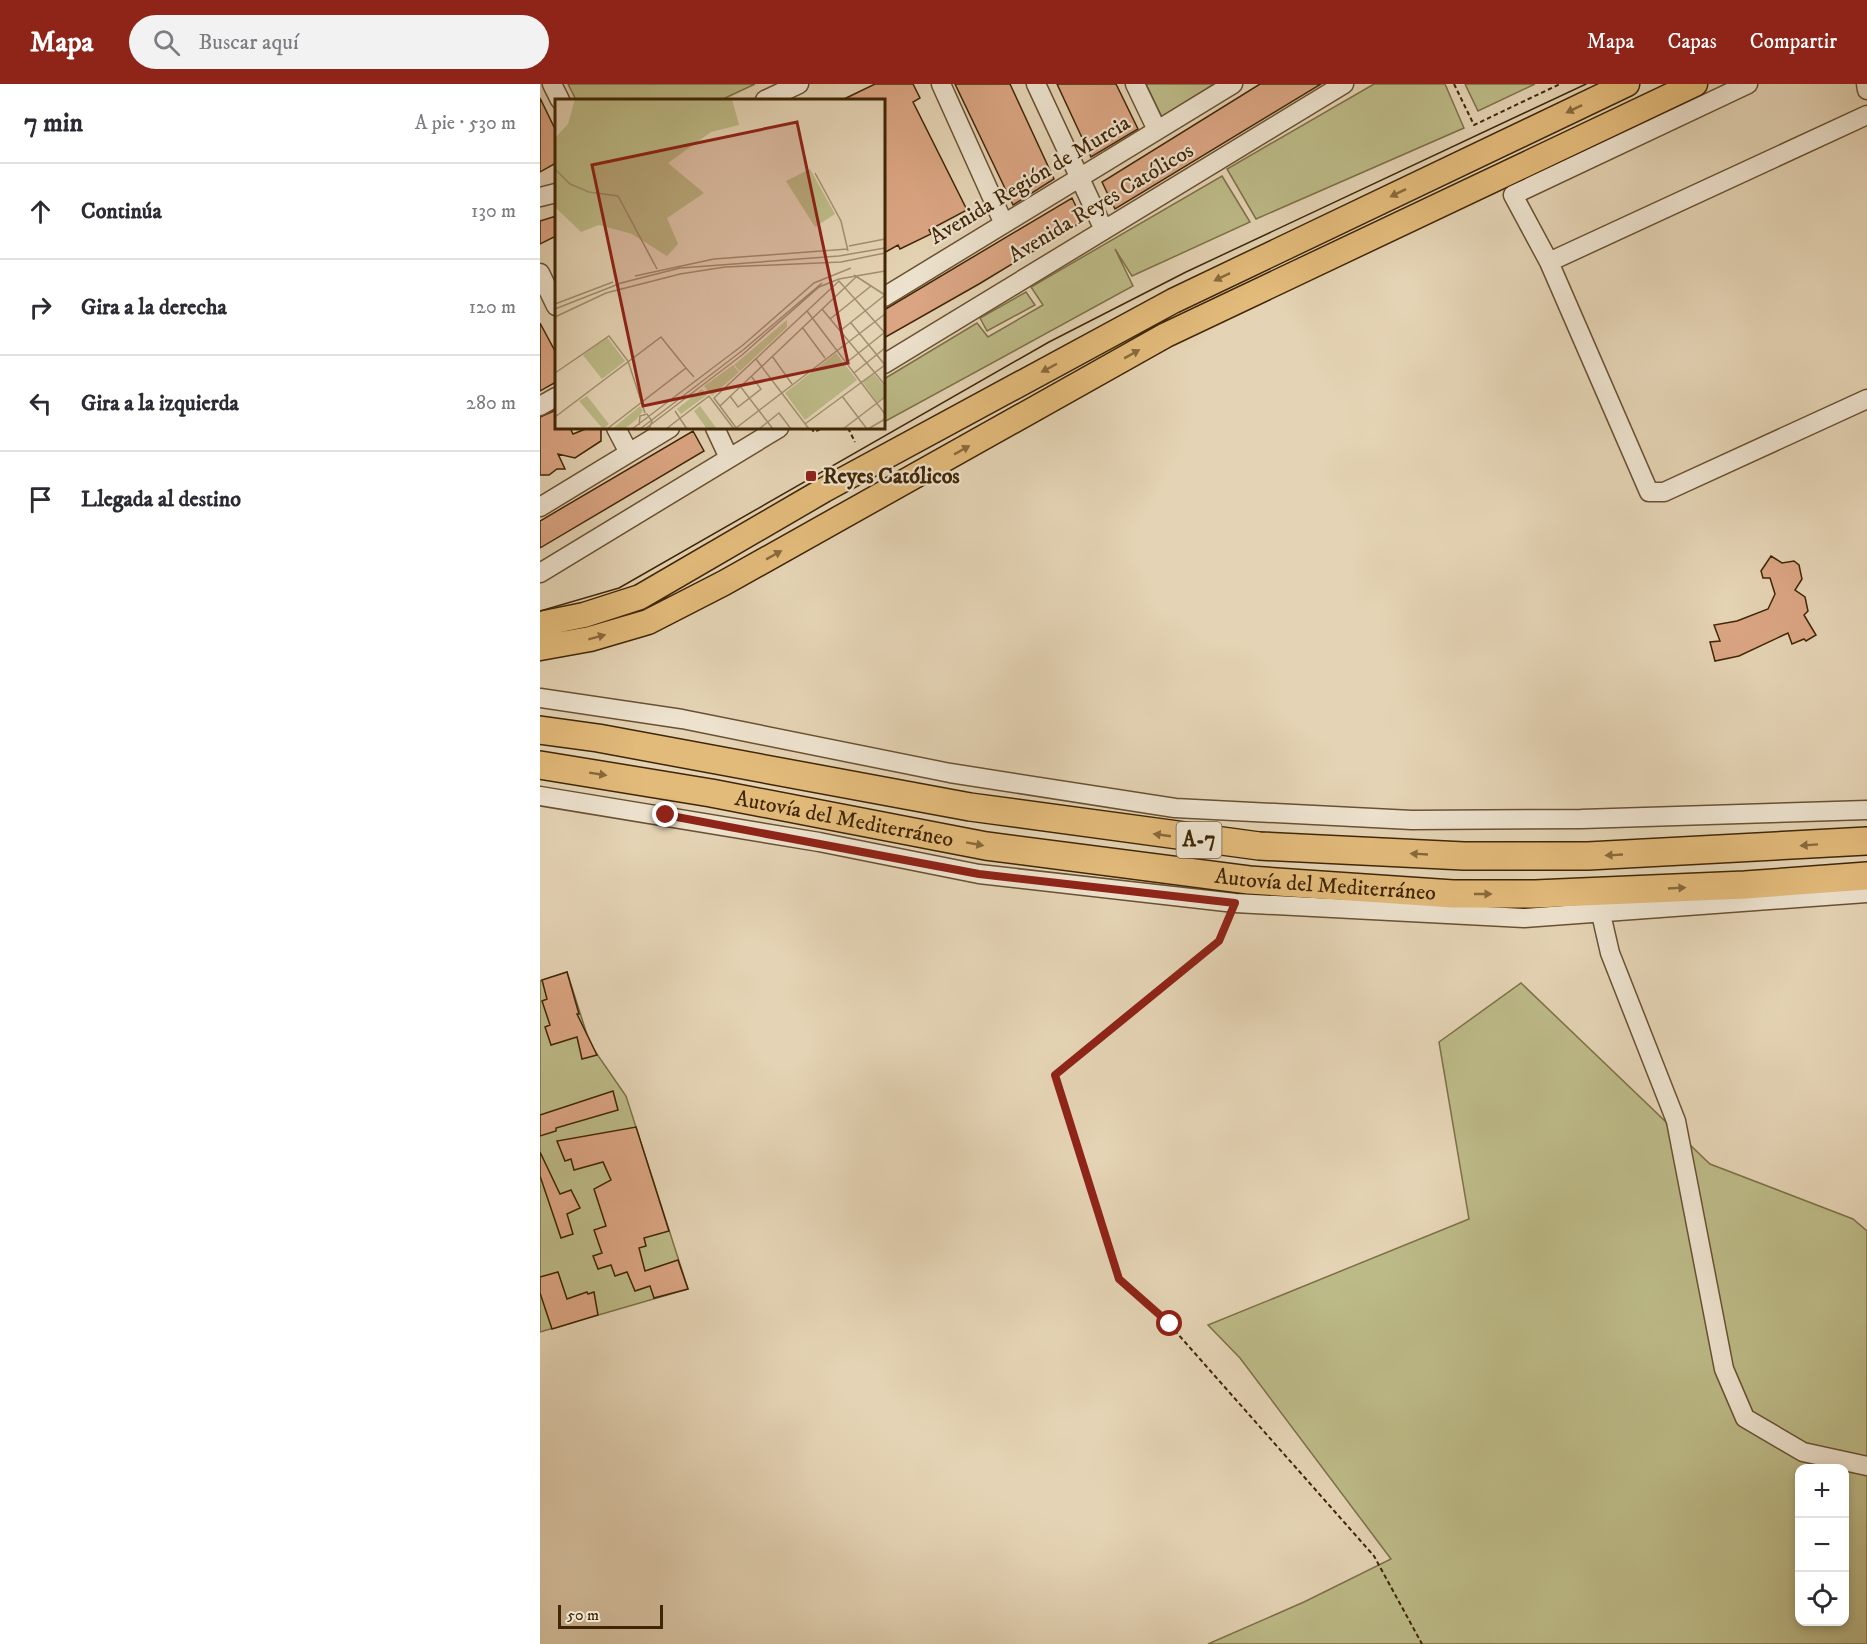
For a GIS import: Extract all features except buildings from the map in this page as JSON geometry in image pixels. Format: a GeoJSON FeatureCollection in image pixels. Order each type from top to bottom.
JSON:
{"type":"FeatureCollection","features":[{"type":"Feature","properties":{"kind":"highway","name":"Autovía del Mediterráneo"},"geometry":{"type":"LineString","coordinates":[[540,730],[598,738],[970,807],[1259,846],[1464,856],[1588,856],[1867,841]]}},
{"type":"Feature","properties":{"kind":"highway","name":"Autovía del Mediterráneo"},"geometry":{"type":"LineString","coordinates":[[540,765],[711,793],[986,846],[1250,880],[1454,894],[1535,894],[1711,887],[1867,876]]}},
{"type":"Feature","properties":{"kind":"main road"},"geometry":{"type":"LineString","coordinates":[[540,624],[584,615],[640,597],[824,490],[1173,301],[1627,84]]}},
{"type":"Feature","properties":{"kind":"main road"},"geometry":{"type":"LineString","coordinates":[[540,648],[590,639],[648,622],[744,572],[1166,335],[1695,84]]}},
{"type":"Feature","properties":{"kind":"street"},"geometry":{"type":"LineString","coordinates":[[540,87],[547,84]]}},
{"type":"Feature","properties":{"kind":"street"},"geometry":{"type":"LineString","coordinates":[[552,84],[560,99]]}},
{"type":"Feature","properties":{"kind":"street"},"geometry":{"type":"LineString","coordinates":[[767,99],[799,84]]}},
{"type":"Feature","properties":{"kind":"street"},"geometry":{"type":"LineString","coordinates":[[940,84],[1004,224]]}},
{"type":"Feature","properties":{"kind":"street"},"geometry":{"type":"LineString","coordinates":[[1036,84],[1104,230]]}},
{"type":"Feature","properties":{"kind":"street"},"geometry":{"type":"LineString","coordinates":[[1136,84],[1157,130]]}},
{"type":"Feature","properties":{"kind":"street","name":"Avenida Región de Murcia"},"geometry":{"type":"LineString","coordinates":[[885,296],[1233,84]]}},
{"type":"Feature","properties":{"kind":"street","name":"Avenida Reyes Católicos"},"geometry":{"type":"LineString","coordinates":[[885,363],[1344,84]]}},
{"type":"Feature","properties":{"kind":"street"},"geometry":{"type":"LineString","coordinates":[[1748,84],[1513,195],[1549,262],[1649,492],[1664,492],[1867,399]]}},
{"type":"Feature","properties":{"kind":"street"},"geometry":{"type":"LineString","coordinates":[[1866,84],[1867,90]]}},
{"type":"Feature","properties":{"kind":"street"},"geometry":{"type":"LineString","coordinates":[[1549,262],[1867,116]]}},
{"type":"Feature","properties":{"kind":"street"},"geometry":{"type":"LineString","coordinates":[[540,197],[555,193]]}},
{"type":"Feature","properties":{"kind":"street"},"geometry":{"type":"LineString","coordinates":[[543,285],[555,304]]}},
{"type":"Feature","properties":{"kind":"street"},"geometry":{"type":"LineString","coordinates":[[540,406],[555,398]]}},
{"type":"Feature","properties":{"kind":"street"},"geometry":{"type":"LineString","coordinates":[[617,429],[629,453]]}},
{"type":"Feature","properties":{"kind":"street"},"geometry":{"type":"LineString","coordinates":[[540,507],[668,429]]}},
{"type":"Feature","properties":{"kind":"street"},"geometry":{"type":"LineString","coordinates":[[715,429],[729,458]]}},
{"type":"Feature","properties":{"kind":"street"},"geometry":{"type":"LineString","coordinates":[[540,573],[777,429]]}},
{"type":"Feature","properties":{"kind":"street"},"geometry":{"type":"LineString","coordinates":[[540,698],[682,719],[950,773],[1175,808],[1412,820],[1581,819],[1867,810]]}},
{"type":"Feature","properties":{"kind":"street"},"geometry":{"type":"LineString","coordinates":[[540,796],[725,825],[979,874],[1235,903],[1524,918],[1867,893]]}},
{"type":"Feature","properties":{"kind":"street"},"geometry":{"type":"LineString","coordinates":[[1601,914],[1610,953],[1676,1121],[1724,1369],[1745,1418],[1803,1452],[1867,1466]]}},
{"type":"Feature","properties":{"kind":"path"},"geometry":{"type":"LineString","coordinates":[[1454,84],[1474,124],[1560,84]]}},
{"type":"Feature","properties":{"kind":"path"},"geometry":{"type":"LineString","coordinates":[[848,429],[855,442]]}},
{"type":"Feature","properties":{"kind":"path"},"geometry":{"type":"LineString","coordinates":[[1235,903],[1219,941],[1055,1075],[1119,1279],[1170,1324],[1374,1556],[1422,1644]]}},
{"type":"Feature","properties":{"kind":"shaded area"},"geometry":{"type":"Polygon","coordinates":[[[568,84],[755,84],[723,99],[576,99],[568,84]]]}},
{"type":"Feature","properties":{"kind":"shaded area"},"geometry":{"type":"Polygon","coordinates":[[[1146,84],[1214,84],[1162,117],[1146,84]]]}},
{"type":"Feature","properties":{"kind":"shaded area"},"geometry":{"type":"Polygon","coordinates":[[[1374,84],[1445,84],[1464,128],[1256,219],[1227,169],[1374,84]]]}},
{"type":"Feature","properties":{"kind":"shaded area"},"geometry":{"type":"Polygon","coordinates":[[[1465,84],[1535,84],[1478,111],[1465,84]]]}},
{"type":"Feature","properties":{"kind":"shaded area"},"geometry":{"type":"Polygon","coordinates":[[[1222,176],[1250,222],[1132,276],[1115,249],[1133,286],[885,421],[885,378],[977,323],[988,337],[1043,305],[1031,287],[1222,176]]]}},
{"type":"Feature","properties":{"kind":"shaded area"},"geometry":{"type":"Polygon","coordinates":[[[1026,292],[1035,305],[987,331],[980,318],[1026,292]]]}},
{"type":"Feature","properties":{"kind":"shaded area"},"geometry":{"type":"Polygon","coordinates":[[[567,972],[590,1044],[626,1096],[688,1289],[540,1332],[540,981],[567,972]]]}},
{"type":"Feature","properties":{"kind":"shaded area"},"geometry":{"type":"Polygon","coordinates":[[[1521,983],[1710,1164],[1853,1219],[1867,1231],[1867,1644],[1208,1644],[1304,1602],[1391,1559],[1240,1358],[1208,1325],[1469,1219],[1439,1042],[1521,983]]]}},
{"type":"Feature","properties":{"kind":"tram line"},"geometry":{"type":"LineString","coordinates":[[540,611],[619,588],[1049,342],[1186,272],[1586,84]]}},
{"type":"Feature","properties":{"kind":"place","name":"Reyes Católicos"},"geometry":{"type":"Point","coordinates":[811,476]}},
{"type":"Feature","properties":{"kind":"route"},"geometry":{"type":"LineString","coordinates":[[666,815],[819,842],[979,874],[1235,903],[1219,941],[1055,1075],[1119,1279],[1170,1324]]}}]}
